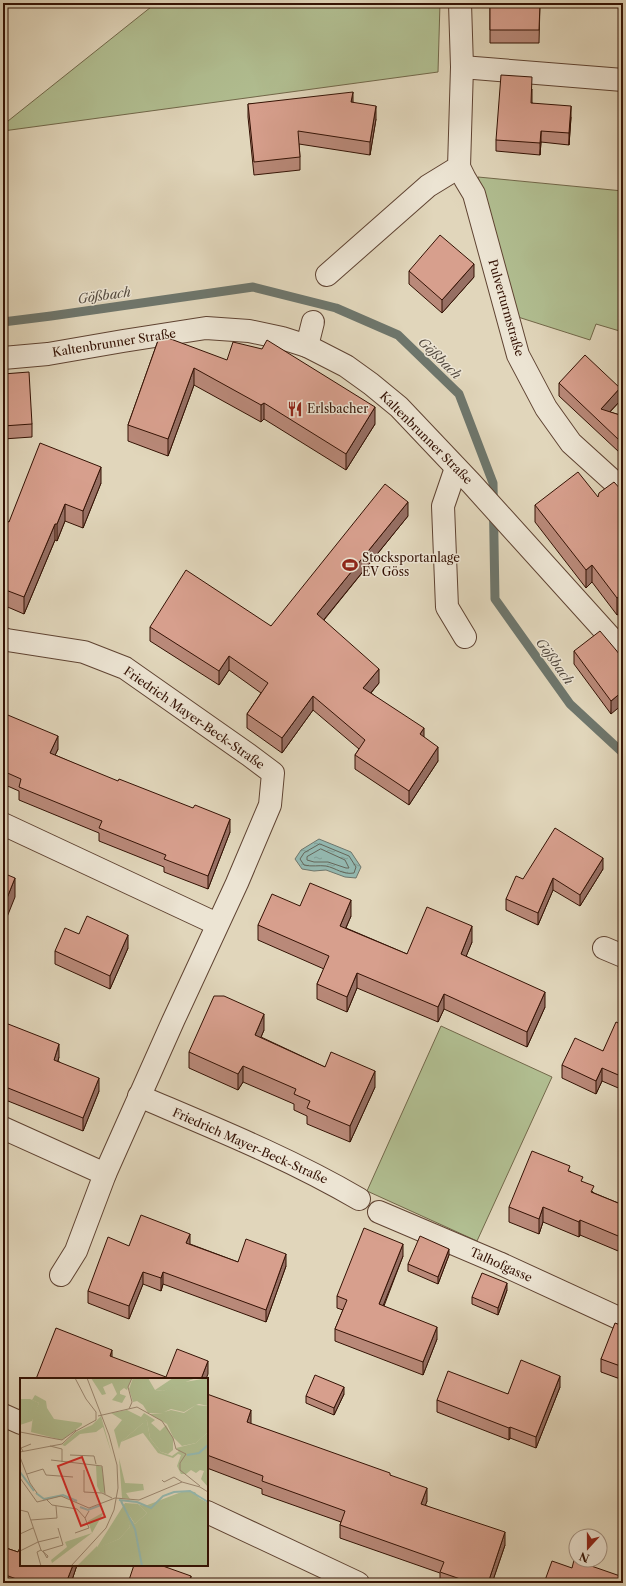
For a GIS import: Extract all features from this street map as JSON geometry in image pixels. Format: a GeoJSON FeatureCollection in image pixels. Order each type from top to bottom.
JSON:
{"type":"FeatureCollection","features":[{"type":"Feature","properties":{"kind":"street","name":"Pulverturmstraße"},"geometry":{"type":"LineString","coordinates":[[460,3],[462,67],[459,167],[464,179],[474,194],[518,355],[546,408],[571,443],[623,490]]}},
{"type":"Feature","properties":{"kind":"street"},"geometry":{"type":"LineString","coordinates":[[462,67],[623,80]]}},
{"type":"Feature","properties":{"kind":"street"},"geometry":{"type":"LineString","coordinates":[[327,275],[428,186],[459,167]]}},
{"type":"Feature","properties":{"kind":"street"},"geometry":{"type":"LineString","coordinates":[[307,346],[313,322]]}},
{"type":"Feature","properties":{"kind":"street","name":"Kaltenbrunner Straße"},"geometry":{"type":"LineString","coordinates":[[3,358],[48,354],[206,328],[249,331],[282,338],[307,346],[346,366],[399,407],[472,484],[623,653]]}},
{"type":"Feature","properties":{"kind":"street"},"geometry":{"type":"LineString","coordinates":[[456,468],[443,506],[447,607],[465,637]]}},
{"type":"Feature","properties":{"kind":"street","name":"Friedrich Mayer-Beck-Straße"},"geometry":{"type":"LineString","coordinates":[[3,639],[84,652],[125,668],[273,773],[270,805],[237,883],[217,924],[105,1174],[76,1251],[62,1275]]}},
{"type":"Feature","properties":{"kind":"street"},"geometry":{"type":"LineString","coordinates":[[3,824],[217,924]]}},
{"type":"Feature","properties":{"kind":"street","name":"Friedrich Mayer-Beck-Straße"},"geometry":{"type":"LineString","coordinates":[[139,1096],[253,1144],[329,1181],[359,1199]]}},
{"type":"Feature","properties":{"kind":"street"},"geometry":{"type":"LineString","coordinates":[[3,1128],[105,1174]]}},
{"type":"Feature","properties":{"kind":"street","name":"Talhofgasse"},"geometry":{"type":"LineString","coordinates":[[379,1212],[499,1263],[623,1320]]}},
{"type":"Feature","properties":{"kind":"street"},"geometry":{"type":"LineString","coordinates":[[3,1415],[20,1423]]}},
{"type":"Feature","properties":{"kind":"street"},"geometry":{"type":"LineString","coordinates":[[208,1512],[358,1583]]}},
{"type":"Feature","properties":{"kind":"green space"},"geometry":{"type":"Polygon","coordinates":[[[156,3],[440,3],[438,72],[3,131],[3,125],[156,3]]]}},
{"type":"Feature","properties":{"kind":"green space"},"geometry":{"type":"Polygon","coordinates":[[[478,177],[623,191],[623,332],[596,324],[590,340],[518,317],[478,177]]]}},
{"type":"Feature","properties":{"kind":"green space"},"geometry":{"type":"Polygon","coordinates":[[[441,1026],[552,1077],[477,1241],[367,1191],[441,1026]]]}},
{"type":"Feature","properties":{"kind":"water"},"geometry":{"type":"Polygon","coordinates":[[[319,839],[351,852],[361,867],[356,878],[345,877],[326,870],[314,871],[302,869],[295,859],[301,850],[319,839]]]}},
{"type":"Feature","properties":{"kind":"building"},"geometry":{"type":"Polygon","coordinates":[[[490,3],[540,3],[539,30],[490,30],[490,3]]]}},
{"type":"Feature","properties":{"kind":"building"},"geometry":{"type":"Polygon","coordinates":[[[501,75],[532,77],[531,103],[571,106],[569,133],[541,131],[540,143],[496,140],[501,75]]]}},
{"type":"Feature","properties":{"kind":"building"},"geometry":{"type":"Polygon","coordinates":[[[353,92],[351,102],[376,106],[370,142],[298,131],[300,157],[254,162],[248,104],[353,92]]]}},
{"type":"Feature","properties":{"kind":"building"},"geometry":{"type":"Polygon","coordinates":[[[440,235],[474,264],[442,300],[409,271],[440,235]]]}},
{"type":"Feature","properties":{"kind":"building"},"geometry":{"type":"Polygon","coordinates":[[[160,335],[227,360],[233,342],[262,349],[267,340],[375,407],[346,454],[264,403],[261,405],[194,368],[168,439],[128,425],[160,335]]]}},
{"type":"Feature","properties":{"kind":"building"},"geometry":{"type":"Polygon","coordinates":[[[585,355],[620,388],[601,409],[623,416],[623,441],[619,440],[559,383],[585,355]]]}},
{"type":"Feature","properties":{"kind":"building"},"geometry":{"type":"Polygon","coordinates":[[[29,372],[32,424],[3,426],[3,374],[29,372]]]}},
{"type":"Feature","properties":{"kind":"building"},"geometry":{"type":"Polygon","coordinates":[[[40,443],[101,467],[83,511],[65,504],[24,597],[3,589],[3,520],[9,522],[40,443]]]}},
{"type":"Feature","properties":{"kind":"building"},"geometry":{"type":"Polygon","coordinates":[[[578,472],[598,497],[599,493],[614,482],[623,492],[623,594],[617,598],[592,565],[586,570],[535,505],[578,472]]]}},
{"type":"Feature","properties":{"kind":"building"},"geometry":{"type":"Polygon","coordinates":[[[385,484],[408,502],[317,614],[379,669],[363,688],[424,728],[420,734],[438,747],[409,791],[355,755],[365,740],[313,696],[282,738],[247,714],[268,683],[229,656],[219,671],[150,627],[186,570],[271,626],[385,484]]]}},
{"type":"Feature","properties":{"kind":"building"},"geometry":{"type":"Polygon","coordinates":[[[600,631],[623,659],[623,691],[611,701],[574,651],[600,631]]]}},
{"type":"Feature","properties":{"kind":"building"},"geometry":{"type":"Polygon","coordinates":[[[3,713],[58,736],[50,753],[118,781],[119,779],[193,808],[195,805],[230,819],[208,876],[164,859],[166,855],[99,828],[102,821],[19,787],[21,779],[3,771],[3,713]]]}},
{"type":"Feature","properties":{"kind":"building"},"geometry":{"type":"Polygon","coordinates":[[[555,828],[603,858],[580,895],[553,878],[538,913],[506,899],[516,876],[523,879],[555,828]]]}},
{"type":"Feature","properties":{"kind":"building"},"geometry":{"type":"Polygon","coordinates":[[[3,873],[15,878],[3,908],[3,873]]]}},
{"type":"Feature","properties":{"kind":"building"},"geometry":{"type":"Polygon","coordinates":[[[310,883],[351,900],[340,926],[407,954],[427,907],[472,926],[461,954],[545,992],[527,1032],[444,994],[438,1007],[357,973],[347,997],[317,984],[329,956],[258,925],[272,894],[300,906],[310,883]]]}},
{"type":"Feature","properties":{"kind":"building"},"geometry":{"type":"Polygon","coordinates":[[[87,916],[128,935],[110,976],[55,951],[65,928],[79,934],[87,916]]]}},
{"type":"Feature","properties":{"kind":"building"},"geometry":{"type":"Polygon","coordinates":[[[214,996],[224,996],[264,1014],[255,1035],[325,1067],[331,1052],[375,1071],[350,1126],[307,1108],[310,1101],[294,1094],[296,1089],[243,1066],[238,1074],[189,1052],[214,996]]]}},
{"type":"Feature","properties":{"kind":"building"},"geometry":{"type":"Polygon","coordinates":[[[3,1022],[59,1044],[54,1060],[99,1078],[83,1118],[3,1086],[3,1022]]]}},
{"type":"Feature","properties":{"kind":"building"},"geometry":{"type":"Polygon","coordinates":[[[616,1022],[623,1025],[623,1077],[602,1068],[596,1081],[562,1065],[575,1038],[603,1051],[616,1022]]]}},
{"type":"Feature","properties":{"kind":"building"},"geometry":{"type":"Polygon","coordinates":[[[532,1151],[570,1166],[568,1171],[583,1177],[581,1181],[594,1186],[591,1192],[623,1205],[623,1238],[580,1220],[579,1222],[543,1207],[539,1219],[509,1207],[532,1151]]]}},
{"type":"Feature","properties":{"kind":"building"},"geometry":{"type":"Polygon","coordinates":[[[141,1215],[190,1234],[186,1243],[238,1262],[246,1239],[286,1254],[266,1310],[163,1272],[161,1278],[143,1272],[129,1306],[88,1291],[108,1237],[129,1246],[141,1215]]]}},
{"type":"Feature","properties":{"kind":"building"},"geometry":{"type":"Polygon","coordinates":[[[364,1228],[403,1244],[379,1304],[437,1327],[423,1362],[335,1329],[347,1300],[337,1296],[364,1228]]]}},
{"type":"Feature","properties":{"kind":"building"},"geometry":{"type":"Polygon","coordinates":[[[420,1236],[449,1249],[438,1277],[408,1264],[420,1236]]]}},
{"type":"Feature","properties":{"kind":"building"},"geometry":{"type":"Polygon","coordinates":[[[482,1273],[507,1283],[498,1308],[472,1297],[482,1273]]]}},
{"type":"Feature","properties":{"kind":"building"},"geometry":{"type":"Polygon","coordinates":[[[615,1323],[623,1326],[623,1367],[601,1359],[615,1323]]]}},
{"type":"Feature","properties":{"kind":"building"},"geometry":{"type":"Polygon","coordinates":[[[56,1328],[112,1350],[110,1356],[166,1377],[177,1349],[208,1361],[201,1378],[36,1378],[56,1328]]]}},
{"type":"Feature","properties":{"kind":"building"},"geometry":{"type":"Polygon","coordinates":[[[521,1360],[560,1376],[536,1437],[437,1400],[448,1371],[508,1394],[521,1360]]]}},
{"type":"Feature","properties":{"kind":"building"},"geometry":{"type":"Polygon","coordinates":[[[315,1375],[344,1387],[334,1408],[306,1396],[315,1375]]]}},
{"type":"Feature","properties":{"kind":"building"},"geometry":{"type":"Polygon","coordinates":[[[208,1394],[251,1410],[247,1422],[390,1473],[390,1475],[427,1488],[421,1504],[505,1532],[488,1583],[472,1583],[440,1572],[444,1562],[340,1525],[345,1511],[262,1481],[263,1476],[208,1455],[208,1394]]]}},
{"type":"Feature","properties":{"kind":"building"},"geometry":{"type":"Polygon","coordinates":[[[3,1547],[18,1552],[20,1547],[20,1566],[73,1566],[66,1583],[27,1583],[3,1574],[3,1547]]]}},
{"type":"Feature","properties":{"kind":"building"},"geometry":{"type":"Polygon","coordinates":[[[552,1561],[568,1567],[568,1568],[597,1568],[623,1577],[623,1583],[544,1583],[552,1561]]]}},
{"type":"Feature","properties":{"kind":"building"},"geometry":{"type":"Polygon","coordinates":[[[134,1566],[163,1566],[191,1576],[188,1583],[128,1583],[134,1566]]]}},
{"type":"Feature","properties":{"kind":"waterway","name":"Gößbach"},"geometry":{"type":"LineString","coordinates":[[3,322],[253,287],[336,308],[398,335],[459,394],[493,483],[495,599],[570,704],[623,753]]}},
{"type":"Feature","properties":{"kind":"place","name":"Erlsbacher"},"geometry":{"type":"Point","coordinates":[295,409]}},
{"type":"Feature","properties":{"kind":"place","name":"Stocksportanlage EV Göss"},"geometry":{"type":"Point","coordinates":[350,565]}}]}
